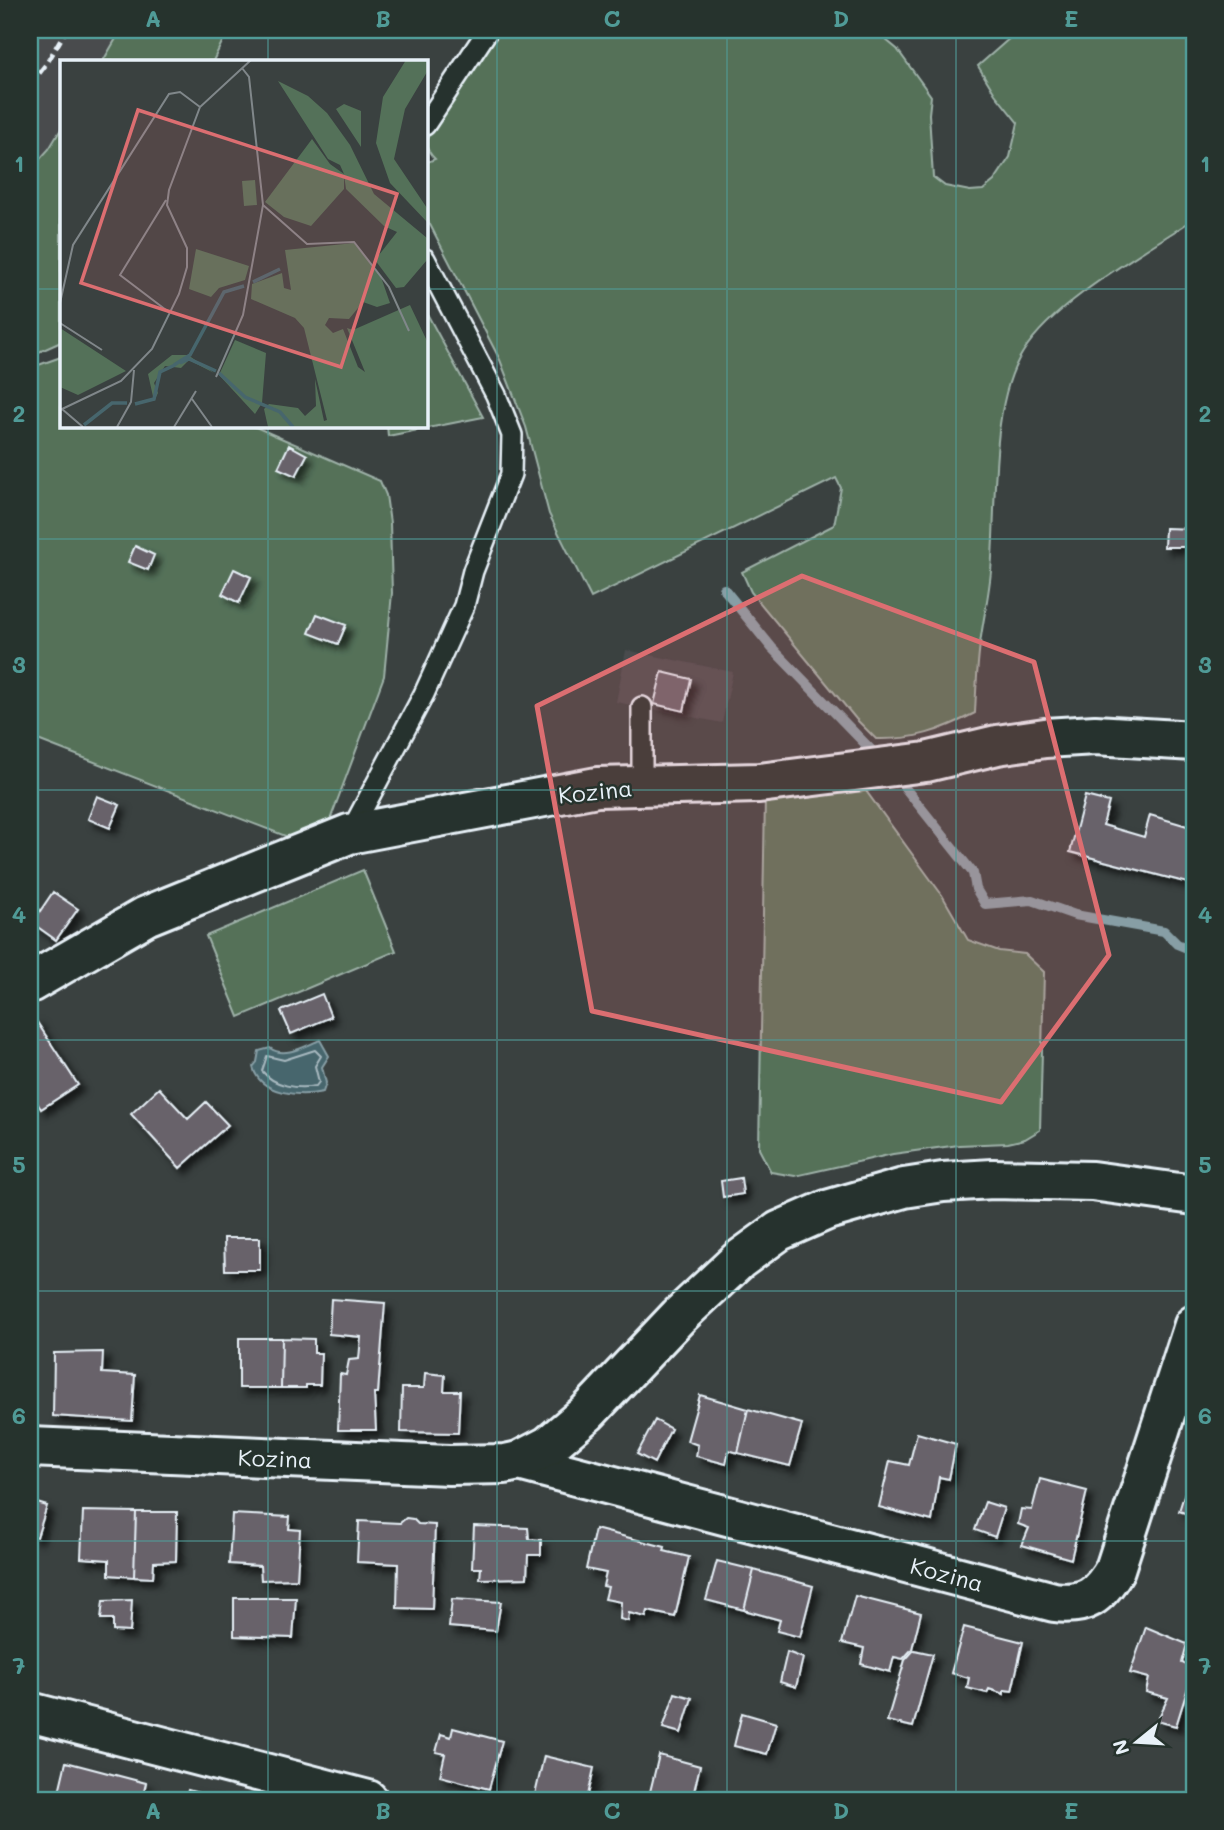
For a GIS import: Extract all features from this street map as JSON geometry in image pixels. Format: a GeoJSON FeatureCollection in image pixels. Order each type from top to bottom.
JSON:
{"type":"FeatureCollection","features":[{"type":"Feature","properties":{"kind":"street","name":"Kozina"},"geometry":{"type":"LineString","coordinates":[[30,983],[146,916],[349,834],[597,787],[759,783],[926,762],[997,745],[1045,738],[1095,735],[1194,741]]}},
{"type":"Feature","properties":{"kind":"street","name":"Kozina"},"geometry":{"type":"LineString","coordinates":[[30,1447],[449,1465],[491,1466],[519,1461],[548,1446],[587,1413],[679,1316],[739,1260],[779,1231],[827,1210],[904,1188],[993,1179],[1092,1181],[1194,1195]]}},
{"type":"Feature","properties":{"kind":"street","name":"Kozina"},"geometry":{"type":"LineString","coordinates":[[519,1461],[1070,1604],[1091,1598],[1105,1587],[1115,1569],[1194,1325]]}},
{"type":"Feature","properties":{"kind":"street"},"geometry":{"type":"LineString","coordinates":[[30,1712],[368,1800]]}},
{"type":"Feature","properties":{"kind":"lane"},"geometry":{"type":"LineString","coordinates":[[427,122],[488,30]]}},
{"type":"Feature","properties":{"kind":"lane"},"geometry":{"type":"LineString","coordinates":[[349,834],[424,694],[464,606],[510,474],[512,435],[496,395],[427,262]]}},
{"type":"Feature","properties":{"kind":"lane"},"geometry":{"type":"LineString","coordinates":[[642,707],[642,786]]}},
{"type":"Feature","properties":{"kind":"highlighted area"},"geometry":{"type":"Polygon","coordinates":[[[802,576],[1034,662],[1109,955],[1001,1102],[592,1011],[537,706],[802,576]]]}},
{"type":"Feature","properties":{"kind":"shaded area"},"geometry":{"type":"Polygon","coordinates":[[[30,30],[121,30],[104,60],[60,60],[60,131],[49,149],[30,170],[30,30]]]}},
{"type":"Feature","properties":{"kind":"shaded area"},"geometry":{"type":"Polygon","coordinates":[[[626,650],[733,672],[722,723],[616,702],[626,650]]]}},
{"type":"Feature","properties":{"kind":"green space"},"geometry":{"type":"Polygon","coordinates":[[[121,30],[228,30],[213,60],[104,60],[121,30]]]}},
{"type":"Feature","properties":{"kind":"green space"},"geometry":{"type":"Polygon","coordinates":[[[498,30],[874,30],[897,49],[931,96],[929,114],[933,177],[945,186],[970,191],[983,190],[994,181],[1010,157],[1018,123],[995,94],[978,66],[1019,30],[1194,30],[1194,219],[1101,279],[1056,315],[1037,333],[1012,374],[1004,399],[996,457],[991,571],[979,653],[975,713],[927,733],[903,738],[876,739],[856,719],[751,592],[742,572],[834,525],[841,488],[836,478],[591,598],[549,514],[526,427],[500,360],[427,219],[427,162],[435,159],[427,148],[431,129],[498,30]]]}},
{"type":"Feature","properties":{"kind":"green space"},"geometry":{"type":"Polygon","coordinates":[[[60,131],[60,342],[30,356],[30,170],[49,149],[60,131]]]}},
{"type":"Feature","properties":{"kind":"green space"},"geometry":{"type":"Polygon","coordinates":[[[427,314],[483,417],[388,436],[387,427],[427,427],[427,314]]]}},
{"type":"Feature","properties":{"kind":"green space"},"geometry":{"type":"Polygon","coordinates":[[[60,357],[60,427],[256,427],[380,481],[386,495],[390,523],[392,593],[384,676],[327,828],[288,837],[30,737],[30,368],[60,357]]]}},
{"type":"Feature","properties":{"kind":"green space"},"geometry":{"type":"Polygon","coordinates":[[[848,789],[866,791],[942,895],[968,940],[999,951],[1025,954],[1044,972],[1040,1130],[1025,1139],[893,1154],[795,1176],[771,1172],[759,1149],[765,797],[848,789]]]}},
{"type":"Feature","properties":{"kind":"green space"},"geometry":{"type":"Polygon","coordinates":[[[363,870],[396,951],[239,1017],[206,936],[363,870]]]}},
{"type":"Feature","properties":{"kind":"water"},"geometry":{"type":"Polygon","coordinates":[[[320,1040],[329,1056],[322,1067],[326,1083],[323,1092],[282,1092],[272,1089],[257,1076],[253,1067],[259,1051],[270,1048],[288,1052],[320,1040]]]}},
{"type":"Feature","properties":{"kind":"building"},"geometry":{"type":"Polygon","coordinates":[[[289,445],[307,455],[296,476],[278,468],[289,445]]]}},
{"type":"Feature","properties":{"kind":"building"},"geometry":{"type":"Polygon","coordinates":[[[1165,528],[1194,529],[1194,547],[1164,547],[1165,528]]]}},
{"type":"Feature","properties":{"kind":"building"},"geometry":{"type":"Polygon","coordinates":[[[135,546],[154,555],[148,570],[128,562],[135,546]]]}},
{"type":"Feature","properties":{"kind":"building"},"geometry":{"type":"Polygon","coordinates":[[[234,569],[251,577],[239,603],[222,594],[234,569]]]}},
{"type":"Feature","properties":{"kind":"building"},"geometry":{"type":"Polygon","coordinates":[[[317,614],[346,625],[338,644],[309,633],[317,614]]]}},
{"type":"Feature","properties":{"kind":"building"},"geometry":{"type":"Polygon","coordinates":[[[662,672],[691,679],[684,711],[654,704],[662,672]]]}},
{"type":"Feature","properties":{"kind":"building"},"geometry":{"type":"Polygon","coordinates":[[[97,796],[120,805],[110,828],[88,819],[97,796]]]}},
{"type":"Feature","properties":{"kind":"building"},"geometry":{"type":"Polygon","coordinates":[[[1085,796],[1109,802],[1103,825],[1144,837],[1150,815],[1194,828],[1194,860],[1188,883],[1070,852],[1085,796]]]}},
{"type":"Feature","properties":{"kind":"building"},"geometry":{"type":"Polygon","coordinates":[[[53,892],[78,909],[56,940],[32,923],[53,892]]]}},
{"type":"Feature","properties":{"kind":"building"},"geometry":{"type":"Polygon","coordinates":[[[322,994],[331,1017],[291,1034],[281,1011],[322,994]]]}},
{"type":"Feature","properties":{"kind":"building"},"geometry":{"type":"Polygon","coordinates":[[[35,1019],[78,1085],[41,1109],[30,1092],[30,1022],[35,1019]]]}},
{"type":"Feature","properties":{"kind":"building"},"geometry":{"type":"Polygon","coordinates":[[[159,1088],[188,1119],[206,1102],[228,1125],[180,1168],[131,1114],[159,1088]]]}},
{"type":"Feature","properties":{"kind":"building"},"geometry":{"type":"Polygon","coordinates":[[[741,1178],[743,1194],[723,1197],[721,1181],[741,1178]]]}},
{"type":"Feature","properties":{"kind":"building"},"geometry":{"type":"Polygon","coordinates":[[[224,1238],[260,1238],[260,1270],[225,1270],[224,1238]]]}},
{"type":"Feature","properties":{"kind":"building"},"geometry":{"type":"Polygon","coordinates":[[[331,1299],[385,1303],[378,1393],[374,1393],[376,1430],[338,1430],[340,1374],[346,1375],[349,1360],[359,1359],[361,1337],[329,1334],[331,1299]]]}},
{"type":"Feature","properties":{"kind":"building"},"geometry":{"type":"Polygon","coordinates":[[[239,1338],[282,1338],[281,1388],[239,1388],[239,1338]]]}},
{"type":"Feature","properties":{"kind":"building"},"geometry":{"type":"Polygon","coordinates":[[[282,1338],[314,1339],[314,1353],[321,1353],[320,1385],[281,1388],[282,1338]]]}},
{"type":"Feature","properties":{"kind":"building"},"geometry":{"type":"Polygon","coordinates":[[[103,1352],[102,1373],[135,1375],[132,1421],[53,1416],[54,1353],[103,1352]]]}},
{"type":"Feature","properties":{"kind":"building"},"geometry":{"type":"Polygon","coordinates":[[[425,1373],[445,1375],[444,1391],[460,1391],[458,1433],[401,1432],[402,1388],[424,1388],[425,1373]]]}},
{"type":"Feature","properties":{"kind":"building"},"geometry":{"type":"Polygon","coordinates":[[[700,1395],[748,1409],[738,1453],[729,1450],[726,1464],[696,1456],[698,1445],[687,1441],[700,1395]]]}},
{"type":"Feature","properties":{"kind":"building"},"geometry":{"type":"Polygon","coordinates":[[[748,1409],[802,1424],[790,1466],[738,1453],[748,1409]]]}},
{"type":"Feature","properties":{"kind":"building"},"geometry":{"type":"Polygon","coordinates":[[[655,1420],[671,1429],[654,1463],[637,1454],[655,1420]]]}},
{"type":"Feature","properties":{"kind":"building"},"geometry":{"type":"Polygon","coordinates":[[[917,1433],[956,1444],[949,1479],[939,1477],[932,1521],[879,1507],[890,1461],[909,1465],[917,1433]]]}},
{"type":"Feature","properties":{"kind":"building"},"geometry":{"type":"Polygon","coordinates":[[[1192,1470],[1194,1471],[1194,1516],[1179,1511],[1192,1470]]]}},
{"type":"Feature","properties":{"kind":"building"},"geometry":{"type":"Polygon","coordinates":[[[1040,1479],[1087,1491],[1071,1559],[1022,1545],[1029,1528],[1018,1524],[1021,1509],[1032,1510],[1040,1479]]]}},
{"type":"Feature","properties":{"kind":"building"},"geometry":{"type":"Polygon","coordinates":[[[30,1501],[47,1506],[37,1537],[30,1535],[30,1501]]]}},
{"type":"Feature","properties":{"kind":"building"},"geometry":{"type":"Polygon","coordinates":[[[985,1502],[1004,1508],[995,1537],[975,1530],[985,1502]]]}},
{"type":"Feature","properties":{"kind":"building"},"geometry":{"type":"Polygon","coordinates":[[[83,1511],[136,1512],[134,1577],[109,1575],[109,1560],[81,1558],[83,1511]]]}},
{"type":"Feature","properties":{"kind":"building"},"geometry":{"type":"Polygon","coordinates":[[[136,1512],[177,1512],[176,1561],[154,1562],[153,1578],[134,1577],[136,1512]]]}},
{"type":"Feature","properties":{"kind":"building"},"geometry":{"type":"Polygon","coordinates":[[[232,1514],[290,1517],[289,1529],[300,1530],[297,1579],[261,1580],[260,1566],[229,1564],[232,1514]]]}},
{"type":"Feature","properties":{"kind":"building"},"geometry":{"type":"Polygon","coordinates":[[[406,1518],[413,1519],[418,1524],[435,1525],[432,1609],[397,1608],[398,1564],[357,1562],[359,1521],[400,1523],[406,1518]]]}},
{"type":"Feature","properties":{"kind":"building"},"geometry":{"type":"Polygon","coordinates":[[[474,1526],[528,1528],[529,1539],[541,1540],[541,1555],[528,1555],[527,1578],[480,1579],[481,1568],[472,1568],[474,1526]]]}},
{"type":"Feature","properties":{"kind":"building"},"geometry":{"type":"Polygon","coordinates":[[[595,1529],[665,1547],[664,1551],[689,1557],[675,1617],[648,1611],[646,1617],[629,1613],[628,1621],[620,1619],[621,1602],[605,1599],[608,1587],[603,1586],[606,1573],[586,1569],[595,1529]]]}},
{"type":"Feature","properties":{"kind":"building"},"geometry":{"type":"Polygon","coordinates":[[[717,1561],[754,1570],[744,1610],[706,1600],[717,1561]]]}},
{"type":"Feature","properties":{"kind":"building"},"geometry":{"type":"Polygon","coordinates":[[[754,1570],[813,1586],[800,1637],[777,1631],[780,1620],[744,1610],[754,1570]]]}},
{"type":"Feature","properties":{"kind":"building"},"geometry":{"type":"Polygon","coordinates":[[[855,1596],[921,1613],[912,1649],[903,1659],[894,1657],[890,1672],[861,1664],[864,1648],[842,1643],[855,1596]]]}},
{"type":"Feature","properties":{"kind":"building"},"geometry":{"type":"Polygon","coordinates":[[[234,1598],[296,1598],[293,1638],[234,1636],[234,1598]]]}},
{"type":"Feature","properties":{"kind":"building"},"geometry":{"type":"Polygon","coordinates":[[[452,1599],[501,1602],[496,1631],[449,1627],[452,1599]]]}},
{"type":"Feature","properties":{"kind":"building"},"geometry":{"type":"Polygon","coordinates":[[[132,1600],[130,1632],[113,1631],[113,1619],[101,1619],[103,1601],[132,1600]]]}},
{"type":"Feature","properties":{"kind":"building"},"geometry":{"type":"Polygon","coordinates":[[[964,1627],[1023,1642],[1012,1691],[1004,1690],[1004,1694],[989,1689],[987,1693],[967,1688],[969,1678],[951,1673],[964,1627]]]}},
{"type":"Feature","properties":{"kind":"building"},"geometry":{"type":"Polygon","coordinates":[[[1146,1627],[1187,1644],[1182,1663],[1194,1668],[1176,1726],[1157,1721],[1168,1698],[1146,1692],[1149,1678],[1130,1673],[1146,1627]]]}},
{"type":"Feature","properties":{"kind":"building"},"geometry":{"type":"Polygon","coordinates":[[[914,1650],[933,1654],[913,1727],[887,1721],[905,1660],[914,1650]]]}},
{"type":"Feature","properties":{"kind":"building"},"geometry":{"type":"Polygon","coordinates":[[[787,1652],[803,1658],[796,1687],[780,1682],[787,1652]]]}},
{"type":"Feature","properties":{"kind":"building"},"geometry":{"type":"Polygon","coordinates":[[[675,1693],[692,1698],[681,1733],[663,1728],[675,1693]]]}},
{"type":"Feature","properties":{"kind":"building"},"geometry":{"type":"Polygon","coordinates":[[[742,1713],[776,1723],[767,1754],[734,1746],[742,1713]]]}},
{"type":"Feature","properties":{"kind":"building"},"geometry":{"type":"Polygon","coordinates":[[[453,1728],[502,1741],[489,1789],[440,1776],[445,1754],[436,1752],[441,1734],[451,1737],[453,1728]]]}},
{"type":"Feature","properties":{"kind":"building"},"geometry":{"type":"Polygon","coordinates":[[[659,1755],[700,1766],[692,1800],[648,1800],[659,1755]]]}},
{"type":"Feature","properties":{"kind":"building"},"geometry":{"type":"Polygon","coordinates":[[[544,1756],[594,1768],[587,1800],[534,1799],[544,1756]]]}},
{"type":"Feature","properties":{"kind":"building"},"geometry":{"type":"Polygon","coordinates":[[[66,1762],[146,1783],[142,1800],[57,1800],[66,1762]]]}},
{"type":"Feature","properties":{"kind":"building"},"geometry":{"type":"Polygon","coordinates":[[[188,1790],[224,1800],[185,1800],[188,1790]]]}},
{"type":"Feature","properties":{"kind":"waterway"},"geometry":{"type":"LineString","coordinates":[[724,589],[772,648],[879,758]]}},
{"type":"Feature","properties":{"kind":"waterway"},"geometry":{"type":"LineString","coordinates":[[898,779],[973,873],[976,889],[985,904],[1032,900],[1075,915],[1164,931],[1177,944],[1194,951]]}},
{"type":"Feature","properties":{"kind":"railway"},"geometry":{"type":"LineString","coordinates":[[30,45],[40,30]]}},
{"type":"Feature","properties":{"kind":"railway"},"geometry":{"type":"LineString","coordinates":[[30,85],[47,63],[66,30]]}}]}
